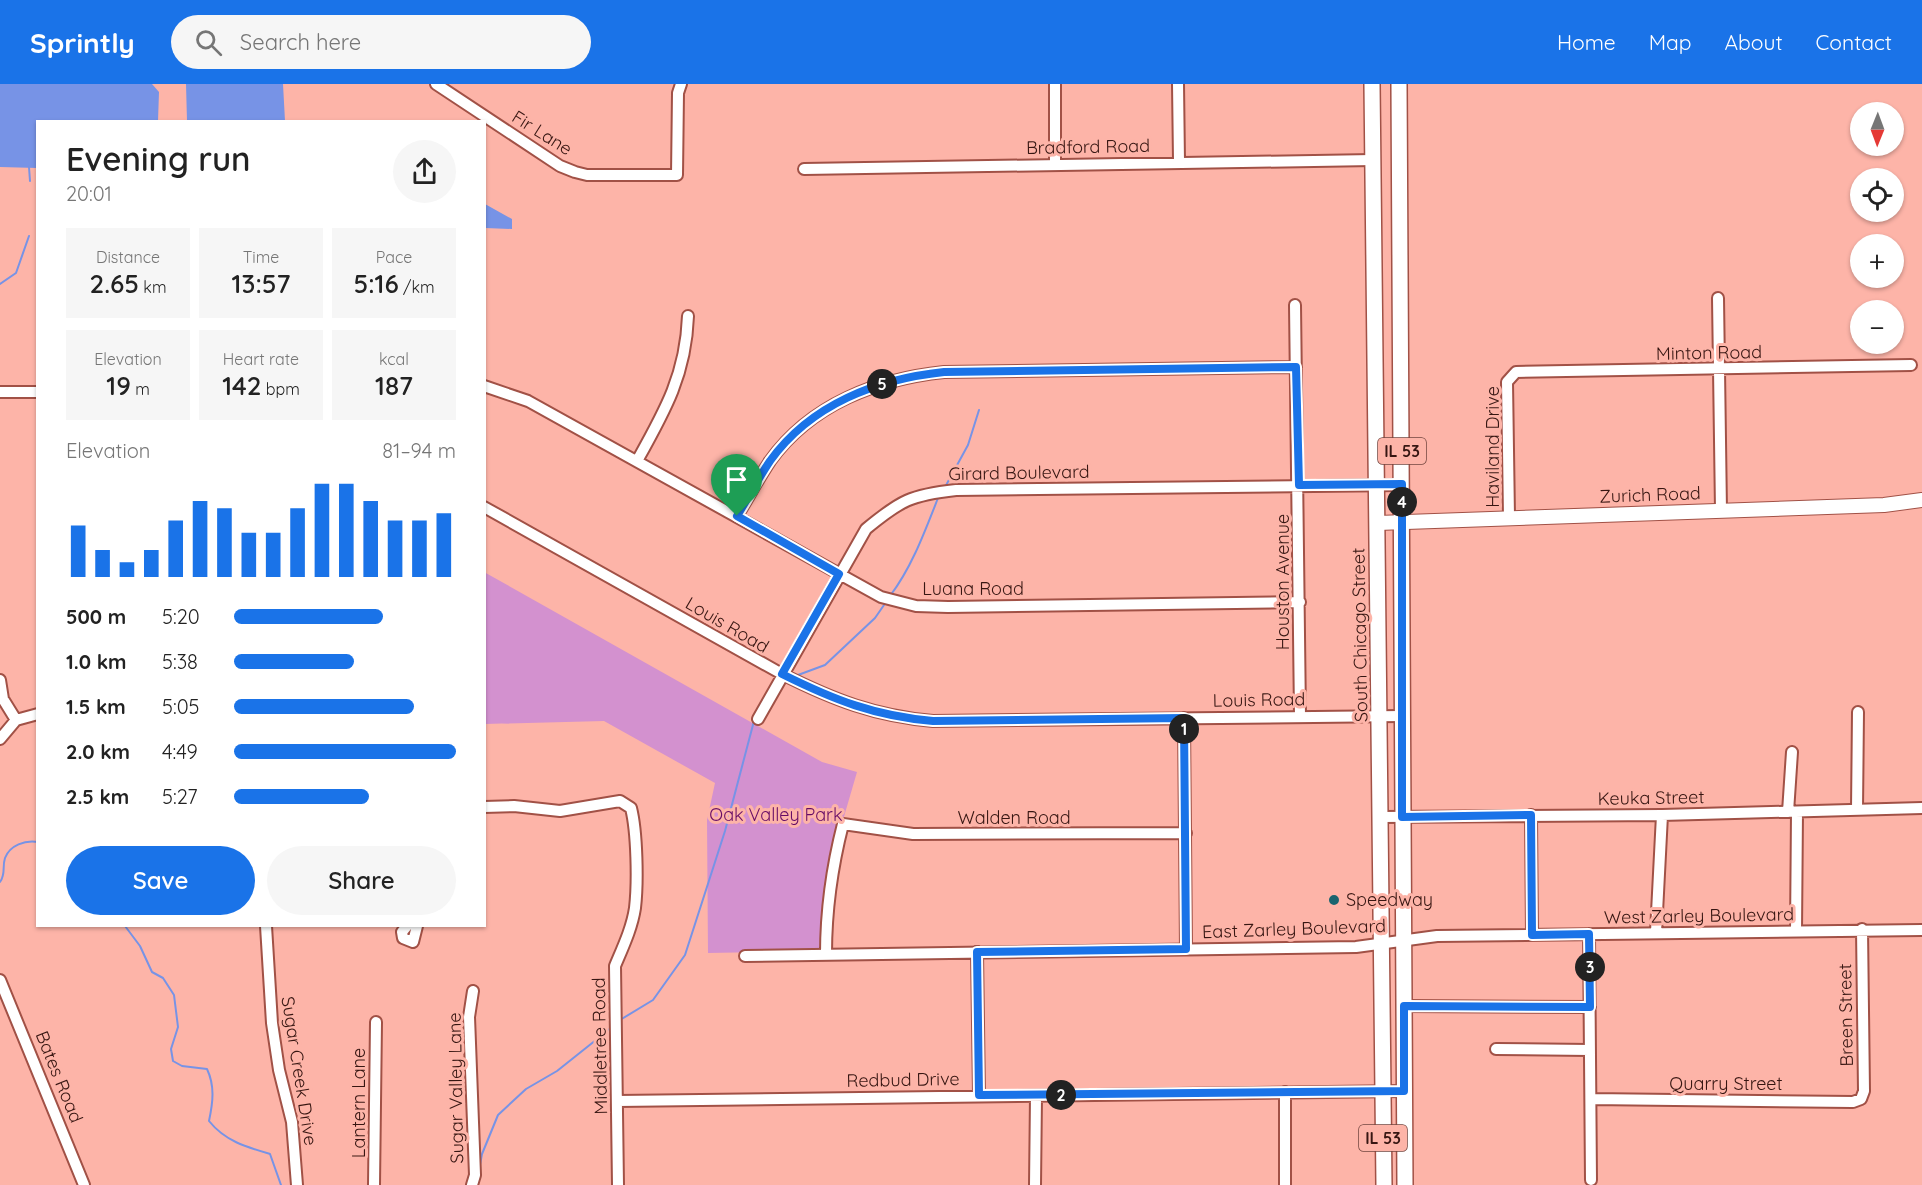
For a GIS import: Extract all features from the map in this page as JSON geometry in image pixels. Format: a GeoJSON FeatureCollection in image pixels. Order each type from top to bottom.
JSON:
{"type":"FeatureCollection","features":[{"type":"Feature","properties":{"kind":"main road","name":"South Chicago Street"},"geometry":{"type":"LineString","coordinates":[[1372,84],[1384,1185]]}},
{"type":"Feature","properties":{"kind":"main road","name":"IL 53"},"geometry":{"type":"LineString","coordinates":[[1399,84],[1405,1185]]}},
{"type":"Feature","properties":{"kind":"street","name":"Fir Lane"},"geometry":{"type":"LineString","coordinates":[[436,84],[560,166],[587,176],[677,175],[678,93],[681,84]]}},
{"type":"Feature","properties":{"kind":"street"},"geometry":{"type":"LineString","coordinates":[[1055,84],[1055,164]]}},
{"type":"Feature","properties":{"kind":"street"},"geometry":{"type":"LineString","coordinates":[[1178,84],[1179,161]]}},
{"type":"Feature","properties":{"kind":"street","name":"Bradford Road"},"geometry":{"type":"LineString","coordinates":[[804,169],[1179,161],[1373,160]]}},
{"type":"Feature","properties":{"kind":"street"},"geometry":{"type":"LineString","coordinates":[[1718,298],[1721,511]]}},
{"type":"Feature","properties":{"kind":"street","name":"Houston Avenue"},"geometry":{"type":"LineString","coordinates":[[1295,305],[1299,485],[1300,716]]}},
{"type":"Feature","properties":{"kind":"street"},"geometry":{"type":"LineString","coordinates":[[637,460],[673,394],[687,342],[688,316]]}},
{"type":"Feature","properties":{"kind":"street","name":"Minton Road"},"geometry":{"type":"LineString","coordinates":[[1510,377],[1516,372],[1911,365]]}},
{"type":"Feature","properties":{"kind":"street"},"geometry":{"type":"LineString","coordinates":[[737,516],[771,460],[795,432],[824,410],[842,400],[905,376],[944,372],[1296,367]]}},
{"type":"Feature","properties":{"kind":"street","name":"Haviland Drive"},"geometry":{"type":"LineString","coordinates":[[1509,517],[1507,382],[1510,377]]}},
{"type":"Feature","properties":{"kind":"street","name":"Luana Road"},"geometry":{"type":"LineString","coordinates":[[486,387],[528,401],[881,597],[916,606],[1300,602]]}},
{"type":"Feature","properties":{"kind":"street"},"geometry":{"type":"LineString","coordinates":[[0,392],[36,392]]}},
{"type":"Feature","properties":{"kind":"street","name":"Girard Boulevard"},"geometry":{"type":"LineString","coordinates":[[758,719],[866,529],[890,509],[918,495],[956,489],[1402,484]]}},
{"type":"Feature","properties":{"kind":"street","name":"Zurich Road"},"geometry":{"type":"LineString","coordinates":[[1378,523],[1884,505],[1922,500]]}},
{"type":"Feature","properties":{"kind":"street","name":"Louis Road"},"geometry":{"type":"LineString","coordinates":[[486,508],[827,697],[860,709],[898,718],[933,721],[1402,716]]}},
{"type":"Feature","properties":{"kind":"street"},"geometry":{"type":"LineString","coordinates":[[0,680],[3,699],[16,720]]}},
{"type":"Feature","properties":{"kind":"street"},"geometry":{"type":"LineString","coordinates":[[1857,810],[1858,712]]}},
{"type":"Feature","properties":{"kind":"street"},"geometry":{"type":"LineString","coordinates":[[0,739],[16,720],[36,715]]}},
{"type":"Feature","properties":{"kind":"street"},"geometry":{"type":"LineString","coordinates":[[1184,718],[1186,949]]}},
{"type":"Feature","properties":{"kind":"street"},"geometry":{"type":"LineString","coordinates":[[1792,752],[1796,931]]}},
{"type":"Feature","properties":{"kind":"street","name":"Middletree Road"},"geometry":{"type":"LineString","coordinates":[[486,807],[514,806],[560,811],[620,801],[631,808],[634,822],[635,908],[628,936],[615,966],[618,1185]]}},
{"type":"Feature","properties":{"kind":"street","name":"Keuka Street"},"geometry":{"type":"LineString","coordinates":[[1381,818],[1662,815],[1922,808]]}},
{"type":"Feature","properties":{"kind":"street"},"geometry":{"type":"LineString","coordinates":[[1531,815],[1532,935]]}},
{"type":"Feature","properties":{"kind":"street"},"geometry":{"type":"LineString","coordinates":[[1656,932],[1662,815]]}},
{"type":"Feature","properties":{"kind":"street","name":"Walden Road"},"geometry":{"type":"LineString","coordinates":[[826,954],[826,913],[832,866],[843,824],[913,834],[1186,833]]}},
{"type":"Feature","properties":{"kind":"street","name":"Sugar Creek Drive"},"geometry":{"type":"LineString","coordinates":[[266,927],[272,1023],[279,1070],[292,1122],[297,1185]]}},
{"type":"Feature","properties":{"kind":"street"},"geometry":{"type":"LineString","coordinates":[[406,927],[402,932],[403,938],[408,942],[413,942],[415,939],[417,927]]}},
{"type":"Feature","properties":{"kind":"street","name":"Breen Street"},"geometry":{"type":"LineString","coordinates":[[1861,1099],[1864,1091],[1862,929]]}},
{"type":"Feature","properties":{"kind":"street","name":"West Zarley Boulevard"},"geometry":{"type":"LineString","coordinates":[[1404,941],[1437,936],[1922,930]]}},
{"type":"Feature","properties":{"kind":"street"},"geometry":{"type":"LineString","coordinates":[[1589,934],[1591,1180]]}},
{"type":"Feature","properties":{"kind":"street","name":"East Zarley Boulevard"},"geometry":{"type":"LineString","coordinates":[[745,956],[1356,947],[1404,941]]}},
{"type":"Feature","properties":{"kind":"street"},"geometry":{"type":"LineString","coordinates":[[977,952],[979,1095]]}},
{"type":"Feature","properties":{"kind":"street","name":"Bates Road"},"geometry":{"type":"LineString","coordinates":[[1,981],[84,1185]]}},
{"type":"Feature","properties":{"kind":"street","name":"Sugar Valley Lane"},"geometry":{"type":"LineString","coordinates":[[472,1185],[475,1175],[469,1017],[473,991]]}},
{"type":"Feature","properties":{"kind":"street"},"geometry":{"type":"LineString","coordinates":[[1404,1006],[1590,1007]]}},
{"type":"Feature","properties":{"kind":"street","name":"Lantern Lane"},"geometry":{"type":"LineString","coordinates":[[374,1185],[376,1022]]}},
{"type":"Feature","properties":{"kind":"street"},"geometry":{"type":"LineString","coordinates":[[1496,1049],[1590,1050]]}},
{"type":"Feature","properties":{"kind":"street","name":"Redbud Drive"},"geometry":{"type":"LineString","coordinates":[[617,1101],[1404,1091]]}},
{"type":"Feature","properties":{"kind":"street"},"geometry":{"type":"LineString","coordinates":[[1285,1092],[1285,1185]]}},
{"type":"Feature","properties":{"kind":"street"},"geometry":{"type":"LineString","coordinates":[[1035,1185],[1036,1096]]}},
{"type":"Feature","properties":{"kind":"street","name":"Quarry Street"},"geometry":{"type":"LineString","coordinates":[[1591,1100],[1853,1102],[1861,1099]]}},
{"type":"Feature","properties":{"kind":"green space","name":"Oak Valley Park"},"geometry":{"type":"Polygon","coordinates":[[[486,573],[822,762],[857,772],[829,868],[823,951],[708,953],[707,820],[715,783],[604,721],[486,724],[486,573]]]}},
{"type":"Feature","properties":{"kind":"water"},"geometry":{"type":"Polygon","coordinates":[[[0,84],[152,84],[159,92],[158,120],[36,120],[36,168],[0,167],[0,84]]]}},
{"type":"Feature","properties":{"kind":"water"},"geometry":{"type":"Polygon","coordinates":[[[186,84],[283,84],[285,120],[187,120],[186,84]]]}},
{"type":"Feature","properties":{"kind":"water"},"geometry":{"type":"Polygon","coordinates":[[[486,205],[512,219],[512,229],[486,228],[486,205]]]}},
{"type":"Feature","properties":{"kind":"waterway"},"geometry":{"type":"LineString","coordinates":[[29,167],[30,181]]}},
{"type":"Feature","properties":{"kind":"waterway"},"geometry":{"type":"LineString","coordinates":[[0,284],[16,273],[29,236]]}},
{"type":"Feature","properties":{"kind":"waterway"},"geometry":{"type":"LineString","coordinates":[[944,489],[968,445],[979,410]]}},
{"type":"Feature","properties":{"kind":"waterway"},"geometry":{"type":"LineString","coordinates":[[890,596],[911,561],[938,498]]}},
{"type":"Feature","properties":{"kind":"waterway"},"geometry":{"type":"LineString","coordinates":[[798,675],[825,665],[875,618],[884,605]]}},
{"type":"Feature","properties":{"kind":"waterway"},"geometry":{"type":"LineString","coordinates":[[620,1020],[653,1000],[685,955],[725,831],[754,721]]}},
{"type":"Feature","properties":{"kind":"waterway"},"geometry":{"type":"LineString","coordinates":[[0,882],[7,853],[23,843],[36,842]]}},
{"type":"Feature","properties":{"kind":"waterway"},"geometry":{"type":"LineString","coordinates":[[126,927],[140,946],[152,972],[163,978],[174,995],[178,1027],[171,1049],[173,1061],[182,1066],[207,1069],[212,1094],[209,1121],[229,1138],[244,1146],[270,1154],[281,1185]]}},
{"type":"Feature","properties":{"kind":"waterway"},"geometry":{"type":"LineString","coordinates":[[479,1170],[482,1154],[498,1115],[526,1089],[557,1071],[611,1028]]}},
{"type":"Feature","properties":{"kind":"place","name":"Speedway"},"geometry":{"type":"Point","coordinates":[1334,900]}},
{"type":"Feature","properties":{"kind":"route"},"geometry":{"type":"LineString","coordinates":[[1296,367],[1299,485],[1402,484],[1402,817],[1531,815],[1532,935],[1589,934],[1590,1007],[1404,1006],[1404,1091],[979,1095],[977,952],[1186,949],[1184,718],[933,721],[898,718],[860,709],[827,697],[782,674],[839,574],[737,516],[771,460],[795,432],[824,410],[860,392],[905,376],[944,372],[1296,367]]}}]}
